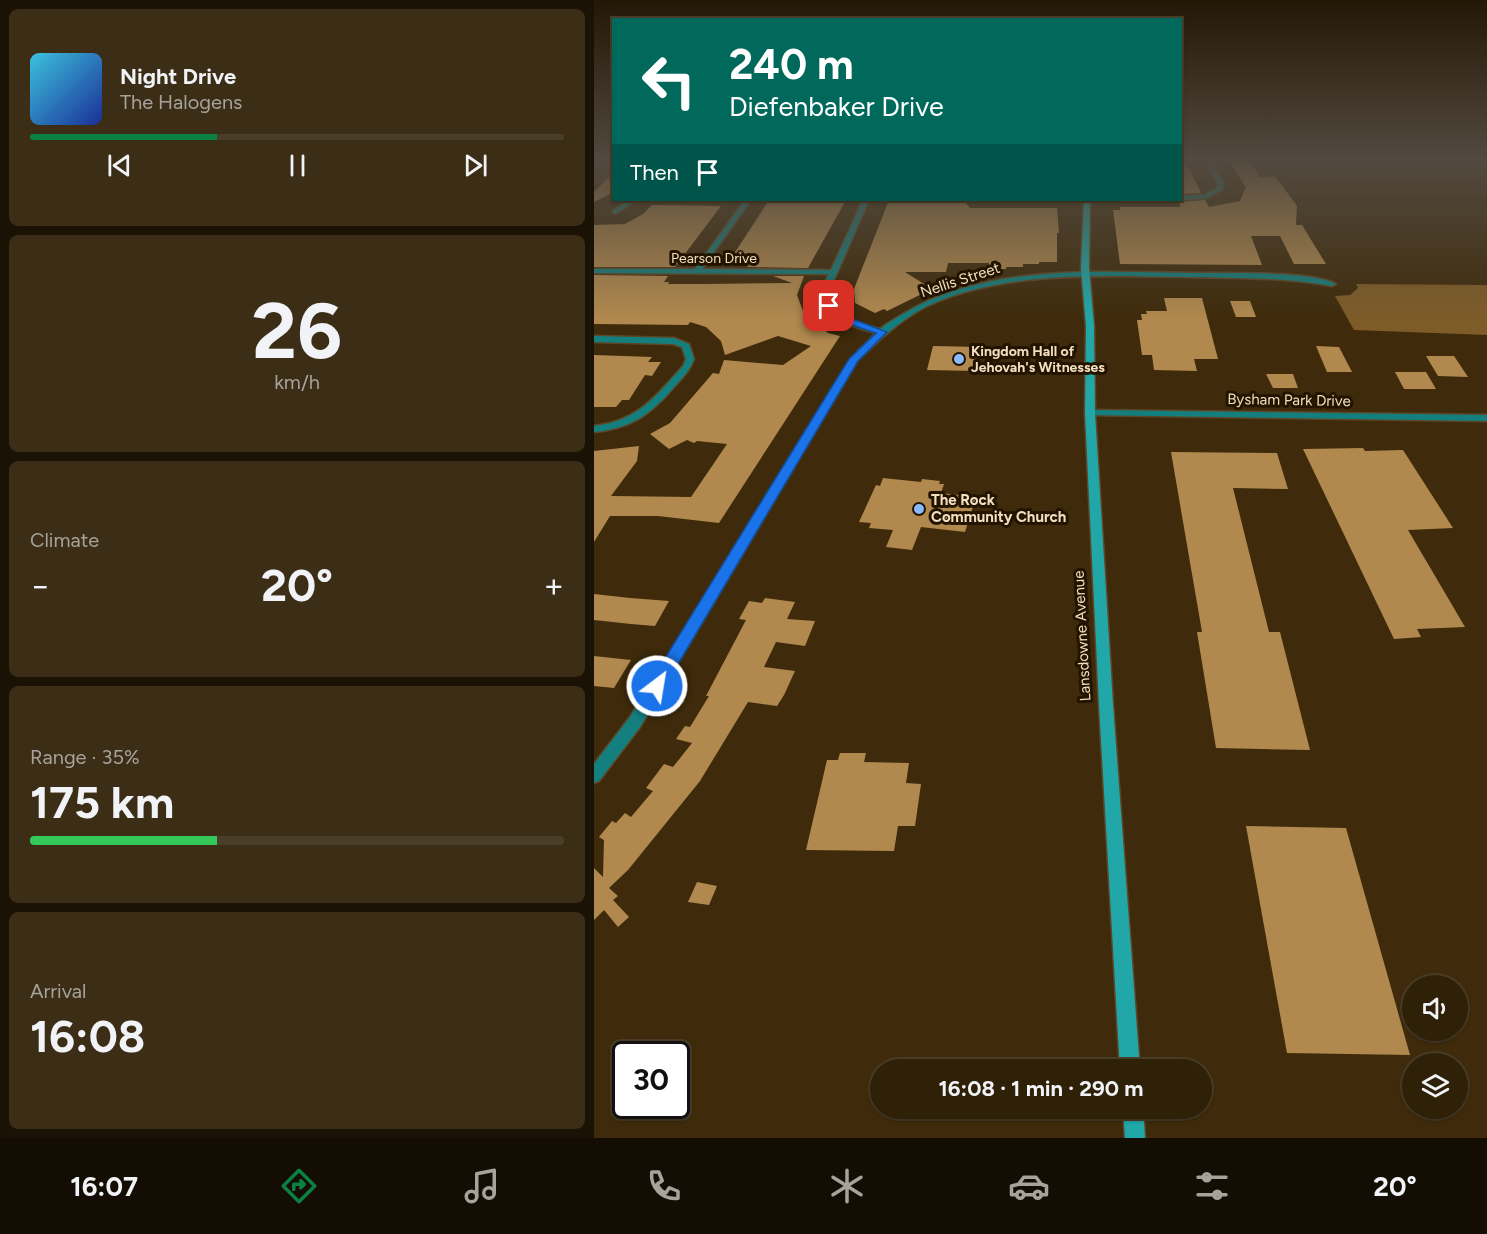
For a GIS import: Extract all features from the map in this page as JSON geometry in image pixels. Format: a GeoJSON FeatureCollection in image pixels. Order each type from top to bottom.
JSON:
{"type":"FeatureCollection","features":[{"type":"Feature","properties":{"kind":"main road","name":"Lansdowne Avenue"},"geometry":{"type":"LineString","coordinates":[[1087,213],[1086,275],[1090,326],[1090,413],[1129,1059]]}},
{"type":"Feature","properties":{"kind":"main road"},"geometry":{"type":"LineString","coordinates":[[1134,1119],[1135,1138]]}},
{"type":"Feature","properties":{"kind":"street"},"geometry":{"type":"LineString","coordinates":[[697,271],[739,213]]}},
{"type":"Feature","properties":{"kind":"street"},"geometry":{"type":"LineString","coordinates":[[860,213],[825,296],[829,306],[844,319],[882,332]]}},
{"type":"Feature","properties":{"kind":"street","name":"Pearson Drive"},"geometry":{"type":"LineString","coordinates":[[594,270],[834,272]]}},
{"type":"Feature","properties":{"kind":"street","name":"Nellis Street"},"geometry":{"type":"LineString","coordinates":[[594,776],[635,722],[854,359],[882,332],[925,306],[981,286],[1031,277],[1299,276],[1332,284]]}},
{"type":"Feature","properties":{"kind":"street"},"geometry":{"type":"LineString","coordinates":[[594,339],[674,341],[686,346],[690,359],[687,367],[640,417],[616,427],[594,429]]}},
{"type":"Feature","properties":{"kind":"street","name":"Bysham Park Drive"},"geometry":{"type":"LineString","coordinates":[[1090,413],[1487,418]]}},
{"type":"Feature","properties":{"kind":"shaded area"},"geometry":{"type":"Polygon","coordinates":[[[1356,284],[1487,285],[1487,335],[1354,330],[1335,296],[1350,295],[1358,288],[1356,284]]]}},
{"type":"Feature","properties":{"kind":"building"},"geometry":{"type":"Polygon","coordinates":[[[716,213],[675,267],[594,267],[594,225],[625,224],[643,214],[716,213]]]}},
{"type":"Feature","properties":{"kind":"building"},"geometry":{"type":"Polygon","coordinates":[[[760,213],[839,213],[808,268],[749,267],[730,260],[760,213]]]}},
{"type":"Feature","properties":{"kind":"building"},"geometry":{"type":"Polygon","coordinates":[[[884,213],[1057,213],[1057,262],[1023,264],[1023,267],[1006,267],[1006,269],[988,269],[989,263],[948,263],[946,272],[905,272],[932,289],[887,311],[884,309],[875,313],[855,303],[854,289],[884,213]]]}},
{"type":"Feature","properties":{"kind":"building"},"geometry":{"type":"Polygon","coordinates":[[[1113,213],[1297,213],[1296,225],[1302,225],[1326,264],[1294,264],[1280,236],[1251,236],[1262,265],[1120,264],[1113,213]]]}},
{"type":"Feature","properties":{"kind":"building"},"geometry":{"type":"Polygon","coordinates":[[[594,275],[668,276],[664,282],[669,282],[668,284],[792,283],[773,276],[804,276],[797,295],[803,311],[828,333],[840,336],[719,523],[658,516],[610,516],[594,542],[594,451],[639,446],[637,461],[611,496],[691,497],[727,444],[697,441],[694,443],[687,440],[669,449],[650,434],[670,423],[713,373],[719,374],[724,360],[783,365],[811,346],[778,336],[725,355],[721,341],[706,327],[690,322],[688,325],[594,324],[594,275]]]}},
{"type":"Feature","properties":{"kind":"building"},"geometry":{"type":"Polygon","coordinates":[[[1164,298],[1202,298],[1218,359],[1194,359],[1197,371],[1154,370],[1152,355],[1142,355],[1137,320],[1142,320],[1141,314],[1147,314],[1146,311],[1167,311],[1164,298]]]}},
{"type":"Feature","properties":{"kind":"building"},"geometry":{"type":"Polygon","coordinates":[[[1230,301],[1250,301],[1256,317],[1236,317],[1230,301]]]}},
{"type":"Feature","properties":{"kind":"building","name":"Kingdom Hall of Jehovah's Witnesses"},"geometry":{"type":"Polygon","coordinates":[[[933,346],[979,347],[976,371],[927,370],[933,346]]]}},
{"type":"Feature","properties":{"kind":"building"},"geometry":{"type":"Polygon","coordinates":[[[1316,346],[1339,347],[1352,372],[1327,372],[1316,346]]]}},
{"type":"Feature","properties":{"kind":"building"},"geometry":{"type":"Polygon","coordinates":[[[594,355],[652,357],[648,362],[661,362],[652,376],[645,375],[629,400],[622,400],[616,407],[594,407],[594,355]]]}},
{"type":"Feature","properties":{"kind":"building"},"geometry":{"type":"Polygon","coordinates":[[[1426,356],[1454,356],[1468,377],[1438,376],[1426,356]]]}},
{"type":"Feature","properties":{"kind":"building"},"geometry":{"type":"Polygon","coordinates":[[[1395,372],[1426,372],[1436,389],[1404,389],[1395,372]]]}},
{"type":"Feature","properties":{"kind":"building"},"geometry":{"type":"Polygon","coordinates":[[[1266,374],[1293,374],[1298,388],[1273,388],[1266,374]]]}},
{"type":"Feature","properties":{"kind":"building"},"geometry":{"type":"Polygon","coordinates":[[[1363,448],[1365,451],[1403,450],[1453,528],[1408,530],[1465,627],[1417,629],[1421,637],[1394,639],[1303,449],[1363,448]]]}},
{"type":"Feature","properties":{"kind":"building"},"geometry":{"type":"Polygon","coordinates":[[[1171,452],[1277,453],[1288,489],[1233,488],[1269,632],[1280,632],[1310,750],[1216,748],[1197,632],[1202,632],[1171,452]]]}},
{"type":"Feature","properties":{"kind":"building","name":"The Rock Community Church"},"geometry":{"type":"Polygon","coordinates":[[[883,478],[921,482],[922,479],[940,481],[939,484],[944,484],[941,493],[976,497],[965,532],[921,527],[912,550],[886,547],[893,530],[869,528],[871,523],[859,522],[876,485],[880,486],[883,478]]]}},
{"type":"Feature","properties":{"kind":"building"},"geometry":{"type":"Polygon","coordinates":[[[594,594],[669,601],[655,626],[631,624],[594,620],[594,594]]]}},
{"type":"Feature","properties":{"kind":"building"},"geometry":{"type":"Polygon","coordinates":[[[765,598],[795,602],[787,619],[815,621],[805,646],[776,642],[764,667],[795,671],[784,695],[777,706],[748,702],[700,781],[628,870],[609,888],[618,896],[613,900],[629,917],[618,927],[604,910],[594,920],[594,868],[603,877],[604,840],[599,837],[612,821],[616,823],[625,813],[631,817],[653,791],[646,788],[664,764],[673,767],[692,743],[676,739],[685,726],[690,727],[709,696],[706,696],[746,620],[739,619],[749,601],[762,603],[765,598]]]}},
{"type":"Feature","properties":{"kind":"building"},"geometry":{"type":"Polygon","coordinates":[[[594,656],[631,660],[614,688],[594,686],[594,656]]]}},
{"type":"Feature","properties":{"kind":"building"},"geometry":{"type":"Polygon","coordinates":[[[840,753],[866,753],[864,762],[909,763],[906,783],[921,784],[915,826],[898,826],[894,851],[806,850],[827,760],[838,760],[840,753]]]}},
{"type":"Feature","properties":{"kind":"building"},"geometry":{"type":"Polygon","coordinates":[[[1246,826],[1346,828],[1402,1027],[1402,1041],[1406,1041],[1409,1053],[1402,1053],[1402,1055],[1287,1053],[1246,826]]]}},
{"type":"Feature","properties":{"kind":"building"},"geometry":{"type":"Polygon","coordinates":[[[697,882],[717,886],[709,905],[688,902],[697,882]]]}},
{"type":"Feature","properties":{"kind":"place","name":"Kingdom Hall of Jehovah's Witnesses"},"geometry":{"type":"Point","coordinates":[959,359]}},
{"type":"Feature","properties":{"kind":"place","name":"The Rock Community Church"},"geometry":{"type":"Point","coordinates":[919,509]}},
{"type":"Feature","properties":{"kind":"route"},"geometry":{"type":"LineString","coordinates":[[657,686],[854,359],[882,332],[844,319],[829,306]]}}]}
